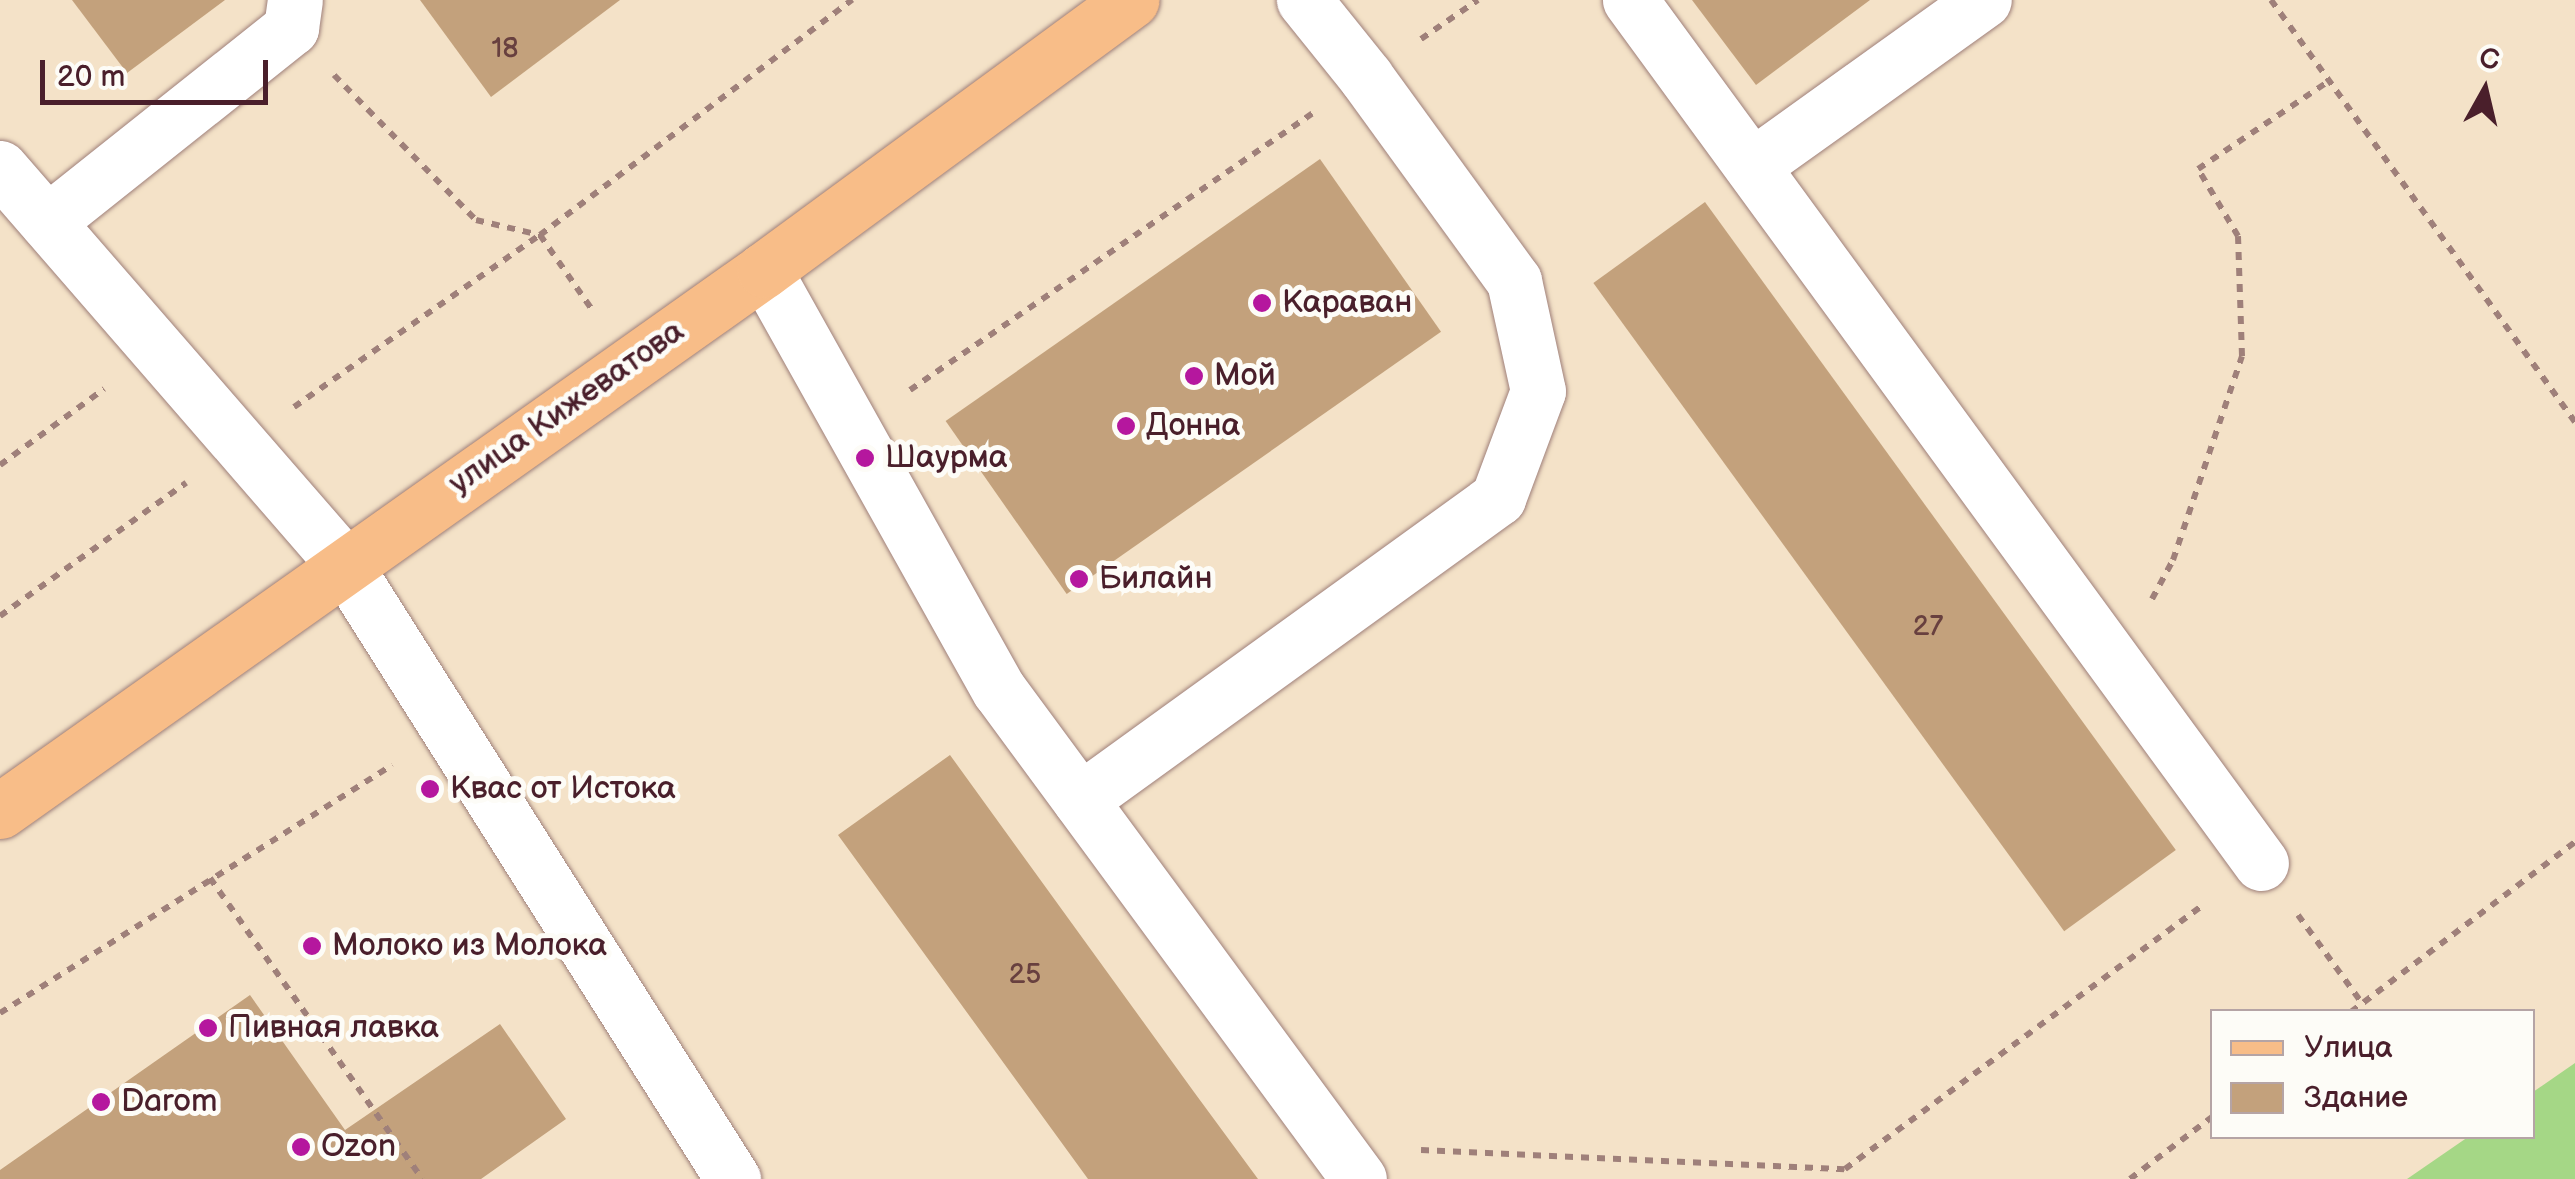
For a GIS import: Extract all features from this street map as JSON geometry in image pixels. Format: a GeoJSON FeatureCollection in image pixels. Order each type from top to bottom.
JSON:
{"type":"FeatureCollection","features":[{"type":"Feature","properties":{"kind":"main road","name":"улица Кижеватова"},"geometry":{"type":"LineString","coordinates":[[0,811],[764,270],[1132,0]]}},
{"type":"Feature","properties":{"kind":"lane"},"geometry":{"type":"LineString","coordinates":[[1080,800],[1498,498],[1538,391],[1514,281],[1366,76],[1304,0]]}},
{"type":"Feature","properties":{"kind":"lane"},"geometry":{"type":"LineString","coordinates":[[1630,0],[2261,863]]}},
{"type":"Feature","properties":{"kind":"lane"},"geometry":{"type":"LineString","coordinates":[[1752,166],[1984,0]]}},
{"type":"Feature","properties":{"kind":"lane"},"geometry":{"type":"LineString","coordinates":[[47,222],[293,14]]}},
{"type":"Feature","properties":{"kind":"lane"},"geometry":{"type":"LineString","coordinates":[[0,168],[344,564],[732,1179]]}},
{"type":"Feature","properties":{"kind":"lane"},"geometry":{"type":"LineString","coordinates":[[764,270],[999,690],[1346,1163]]}},
{"type":"Feature","properties":{"kind":"path"},"geometry":{"type":"LineString","coordinates":[[0,616],[540,235],[852,0]]}},
{"type":"Feature","properties":{"kind":"path"},"geometry":{"type":"LineString","coordinates":[[854,429],[1478,0]]}},
{"type":"Feature","properties":{"kind":"path"},"geometry":{"type":"LineString","coordinates":[[2271,0],[2575,422]]}},
{"type":"Feature","properties":{"kind":"path"},"geometry":{"type":"LineString","coordinates":[[293,14],[476,220]]}},
{"type":"Feature","properties":{"kind":"path"},"geometry":{"type":"LineString","coordinates":[[2116,666],[2173,560],[2242,356],[2238,236],[2198,169],[2329,81]]}},
{"type":"Feature","properties":{"kind":"path"},"geometry":{"type":"LineString","coordinates":[[0,465],[157,350]]}},
{"type":"Feature","properties":{"kind":"path"},"geometry":{"type":"LineString","coordinates":[[0,1013],[449,729]]}},
{"type":"Feature","properties":{"kind":"path"},"geometry":{"type":"LineString","coordinates":[[2355,1009],[2575,842]]}},
{"type":"Feature","properties":{"kind":"path"},"geometry":{"type":"LineString","coordinates":[[1346,1163],[1846,1169],[2261,863],[2362,1003]]}},
{"type":"Feature","properties":{"kind":"path"},"geometry":{"type":"LineString","coordinates":[[210,878],[422,1179]]}},
{"type":"Feature","properties":{"kind":"path"},"geometry":{"type":"LineString","coordinates":[[2130,1179],[2210,1119]]}},
{"type":"Feature","properties":{"kind":"green space"},"geometry":{"type":"Polygon","coordinates":[[[2575,1063],[2575,1179],[2407,1179],[2465,1139],[2535,1139],[2535,1091],[2575,1063]]]}},
{"type":"Feature","properties":{"kind":"building"},"geometry":{"type":"Polygon","coordinates":[[[72,0],[225,0],[127,73],[72,0]]]}},
{"type":"Feature","properties":{"kind":"building"},"geometry":{"type":"Polygon","coordinates":[[[420,0],[620,0],[491,97],[420,0]]]}},
{"type":"Feature","properties":{"kind":"building"},"geometry":{"type":"Polygon","coordinates":[[[1692,0],[1870,0],[1756,85],[1692,0]]]}},
{"type":"Feature","properties":{"kind":"building","name":"Мой"},"geometry":{"type":"Polygon","coordinates":[[[1320,159],[1441,332],[1067,594],[946,421],[1320,159]]]}},
{"type":"Feature","properties":{"kind":"building"},"geometry":{"type":"Polygon","coordinates":[[[1705,202],[2176,850],[2064,931],[1593,283],[1705,202]]]}},
{"type":"Feature","properties":{"kind":"building"},"geometry":{"type":"Polygon","coordinates":[[[950,755],[1258,1179],[1088,1179],[838,835],[950,755]]]}},
{"type":"Feature","properties":{"kind":"building"},"geometry":{"type":"Polygon","coordinates":[[[250,995],[345,1130],[500,1024],[566,1119],[481,1179],[0,1179],[0,1170],[250,995]]]}},
{"type":"Feature","properties":{"kind":"place","name":"Караван"},"geometry":{"type":"Point","coordinates":[1262,303]}},
{"type":"Feature","properties":{"kind":"place","name":"Мой"},"geometry":{"type":"Point","coordinates":[1194,376]}},
{"type":"Feature","properties":{"kind":"place","name":"Донна"},"geometry":{"type":"Point","coordinates":[1126,426]}},
{"type":"Feature","properties":{"kind":"place","name":"Шаурма"},"geometry":{"type":"Point","coordinates":[865,458]}},
{"type":"Feature","properties":{"kind":"place","name":"Билайн"},"geometry":{"type":"Point","coordinates":[1079,579]}},
{"type":"Feature","properties":{"kind":"place","name":"Квас от Истока"},"geometry":{"type":"Point","coordinates":[430,789]}},
{"type":"Feature","properties":{"kind":"place","name":"Молоко из Молока"},"geometry":{"type":"Point","coordinates":[312,946]}},
{"type":"Feature","properties":{"kind":"place","name":"Пивная лавка"},"geometry":{"type":"Point","coordinates":[208,1028]}},
{"type":"Feature","properties":{"kind":"place","name":"Darom"},"geometry":{"type":"Point","coordinates":[101,1102]}},
{"type":"Feature","properties":{"kind":"place","name":"Ozon"},"geometry":{"type":"Point","coordinates":[301,1147]}}]}
